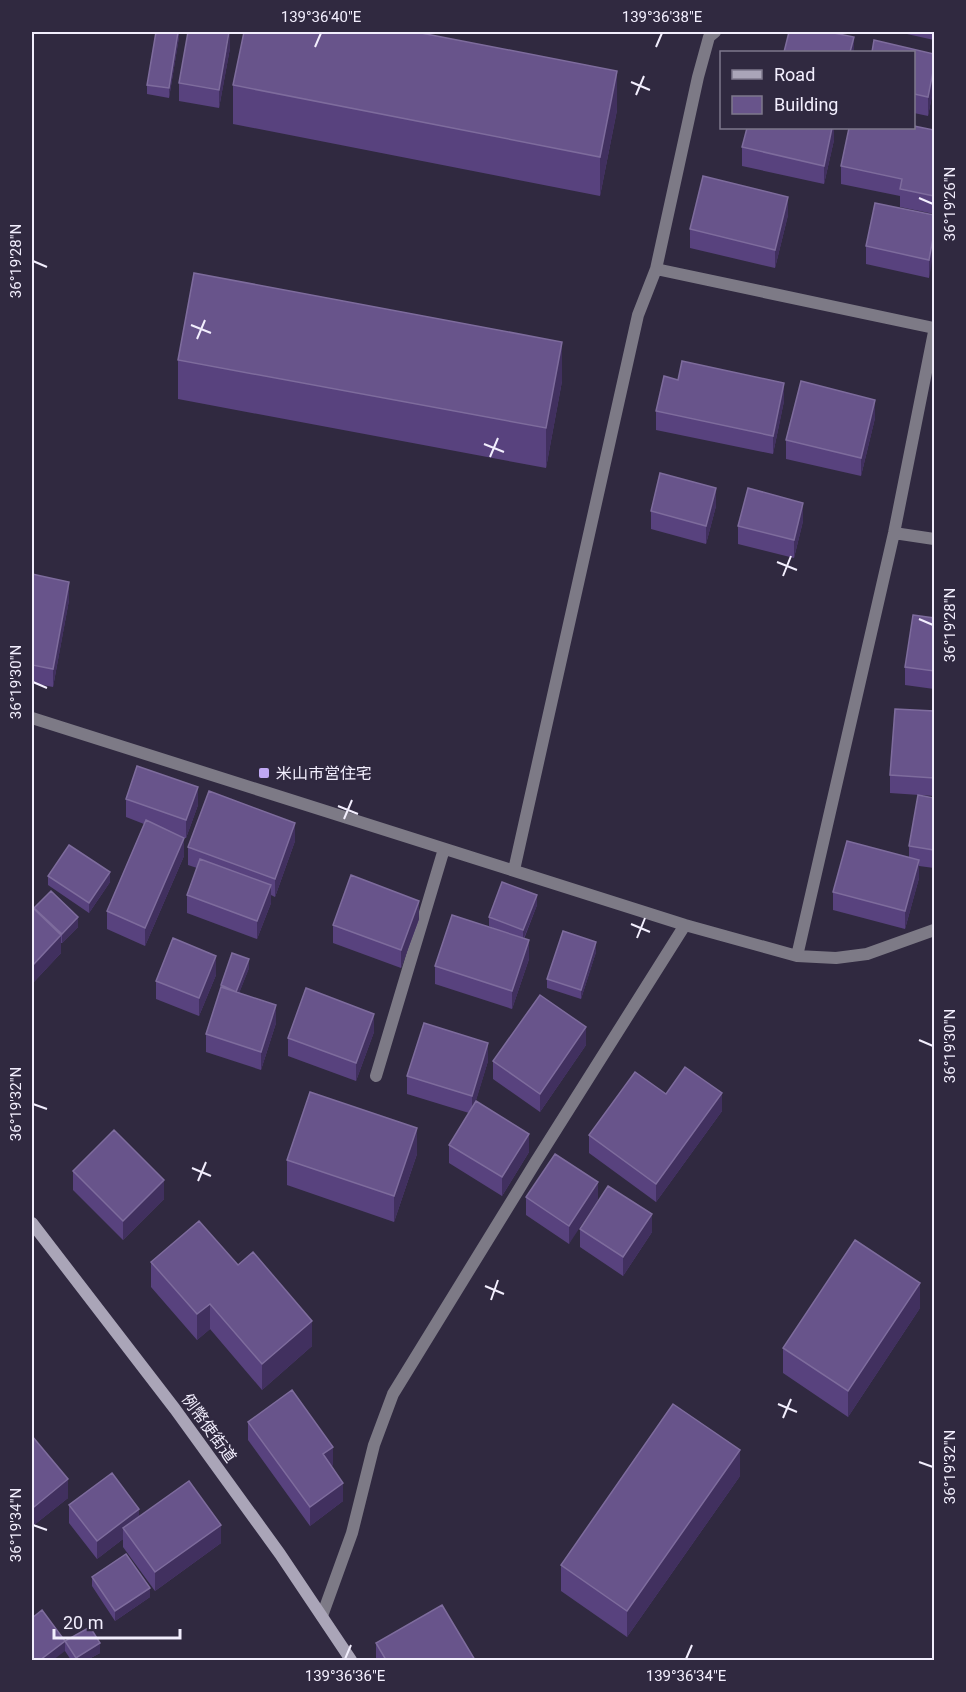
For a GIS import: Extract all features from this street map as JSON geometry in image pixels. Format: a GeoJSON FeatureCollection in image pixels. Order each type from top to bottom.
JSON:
{"type":"FeatureCollection","features":[{"type":"Feature","properties":{"kind":"street"},"geometry":{"type":"LineString","coordinates":[[514,870],[638,315],[656,270],[698,77],[709,37],[715,32]]}},
{"type":"Feature","properties":{"kind":"street"},"geometry":{"type":"LineString","coordinates":[[656,270],[934,330],[894,533],[797,956]]}},
{"type":"Feature","properties":{"kind":"street"},"geometry":{"type":"LineString","coordinates":[[894,533],[934,539]]}},
{"type":"Feature","properties":{"kind":"street"},"geometry":{"type":"LineString","coordinates":[[32,718],[685,925],[797,956],[836,958],[867,954],[934,930]]}},
{"type":"Feature","properties":{"kind":"street"},"geometry":{"type":"LineString","coordinates":[[376,1076],[444,849]]}},
{"type":"Feature","properties":{"kind":"street"},"geometry":{"type":"LineString","coordinates":[[322,1616],[352,1533],[374,1445],[393,1394],[685,925]]}},
{"type":"Feature","properties":{"kind":"street","name":"例幣使街道"},"geometry":{"type":"LineString","coordinates":[[32,1222],[175,1409],[280,1554],[351,1660]]}},
{"type":"Feature","properties":{"kind":"building"},"geometry":{"type":"Polygon","coordinates":[[[156,32],[178,32],[169,88],[147,85],[156,32]]]}},
{"type":"Feature","properties":{"kind":"building"},"geometry":{"type":"Polygon","coordinates":[[[188,32],[229,32],[219,90],[179,83],[188,32]]]}},
{"type":"Feature","properties":{"kind":"building"},"geometry":{"type":"Polygon","coordinates":[[[244,32],[416,32],[617,71],[600,157],[233,85],[244,32]]]}},
{"type":"Feature","properties":{"kind":"building"},"geometry":{"type":"Polygon","coordinates":[[[789,32],[829,32],[854,37],[850,51],[784,51],[789,32]]]}},
{"type":"Feature","properties":{"kind":"building"},"geometry":{"type":"Polygon","coordinates":[[[874,40],[934,54],[928,97],[915,94],[915,51],[872,51],[874,40]]]}},
{"type":"Feature","properties":{"kind":"building"},"geometry":{"type":"Polygon","coordinates":[[[915,126],[934,130],[934,196],[900,189],[902,179],[841,166],[849,129],[915,129],[915,126]]]}},
{"type":"Feature","properties":{"kind":"building"},"geometry":{"type":"Polygon","coordinates":[[[747,129],[832,129],[824,166],[742,147],[747,129]]]}},
{"type":"Feature","properties":{"kind":"building"},"geometry":{"type":"Polygon","coordinates":[[[703,176],[788,197],[775,250],[690,229],[703,176]]]}},
{"type":"Feature","properties":{"kind":"building"},"geometry":{"type":"Polygon","coordinates":[[[875,203],[934,215],[934,233],[929,260],[866,246],[875,203]]]}},
{"type":"Feature","properties":{"kind":"building"},"geometry":{"type":"Polygon","coordinates":[[[194,273],[562,342],[546,428],[178,360],[194,273]]]}},
{"type":"Feature","properties":{"kind":"building"},"geometry":{"type":"Polygon","coordinates":[[[682,361],[784,383],[773,436],[656,411],[664,376],[678,380],[682,361]]]}},
{"type":"Feature","properties":{"kind":"building"},"geometry":{"type":"Polygon","coordinates":[[[801,381],[875,400],[861,458],[786,440],[801,381]]]}},
{"type":"Feature","properties":{"kind":"building"},"geometry":{"type":"Polygon","coordinates":[[[660,473],[716,488],[706,526],[651,511],[660,473]]]}},
{"type":"Feature","properties":{"kind":"building"},"geometry":{"type":"Polygon","coordinates":[[[748,488],[803,503],[794,540],[738,526],[748,488]]]}},
{"type":"Feature","properties":{"kind":"building"},"geometry":{"type":"Polygon","coordinates":[[[32,574],[69,582],[53,669],[32,665],[32,574]]]}},
{"type":"Feature","properties":{"kind":"building"},"geometry":{"type":"Polygon","coordinates":[[[913,615],[934,618],[934,671],[905,667],[913,615]]]}},
{"type":"Feature","properties":{"kind":"building"},"geometry":{"type":"Polygon","coordinates":[[[895,709],[934,711],[934,778],[890,775],[895,709]]]}},
{"type":"Feature","properties":{"kind":"building"},"geometry":{"type":"Polygon","coordinates":[[[137,766],[198,787],[186,820],[126,799],[137,766]]]}},
{"type":"Feature","properties":{"kind":"building"},"geometry":{"type":"Polygon","coordinates":[[[209,791],[295,823],[275,879],[188,847],[209,791]]]}},
{"type":"Feature","properties":{"kind":"building"},"geometry":{"type":"Polygon","coordinates":[[[918,795],[934,798],[934,850],[909,846],[918,795]]]}},
{"type":"Feature","properties":{"kind":"building"},"geometry":{"type":"Polygon","coordinates":[[[146,820],[184,838],[145,928],[107,911],[146,820]]]}},
{"type":"Feature","properties":{"kind":"building"},"geometry":{"type":"Polygon","coordinates":[[[847,841],[919,860],[905,911],[833,892],[847,841]]]}},
{"type":"Feature","properties":{"kind":"building"},"geometry":{"type":"Polygon","coordinates":[[[69,845],[110,872],[89,903],[48,876],[69,845]]]}},
{"type":"Feature","properties":{"kind":"building"},"geometry":{"type":"Polygon","coordinates":[[[200,859],[271,885],[257,921],[187,895],[200,859]]]}},
{"type":"Feature","properties":{"kind":"building"},"geometry":{"type":"Polygon","coordinates":[[[351,875],[419,901],[401,950],[333,925],[351,875]]]}},
{"type":"Feature","properties":{"kind":"building"},"geometry":{"type":"Polygon","coordinates":[[[502,882],[537,895],[523,930],[489,917],[502,882]]]}},
{"type":"Feature","properties":{"kind":"building"},"geometry":{"type":"Polygon","coordinates":[[[51,891],[78,917],[62,934],[34,908],[51,891]]]}},
{"type":"Feature","properties":{"kind":"building"},"geometry":{"type":"Polygon","coordinates":[[[32,907],[61,935],[32,966],[32,907]]]}},
{"type":"Feature","properties":{"kind":"building"},"geometry":{"type":"Polygon","coordinates":[[[452,915],[529,940],[512,991],[435,966],[452,915]]]}},
{"type":"Feature","properties":{"kind":"building"},"geometry":{"type":"Polygon","coordinates":[[[563,931],[596,942],[581,990],[547,979],[563,931]]]}},
{"type":"Feature","properties":{"kind":"building"},"geometry":{"type":"Polygon","coordinates":[[[173,938],[216,956],[199,998],[156,981],[173,938]]]}},
{"type":"Feature","properties":{"kind":"building"},"geometry":{"type":"Polygon","coordinates":[[[232,953],[249,959],[236,992],[221,985],[232,953]]]}},
{"type":"Feature","properties":{"kind":"building"},"geometry":{"type":"Polygon","coordinates":[[[221,987],[276,1005],[261,1052],[206,1034],[221,987]]]}},
{"type":"Feature","properties":{"kind":"building"},"geometry":{"type":"Polygon","coordinates":[[[306,988],[374,1014],[356,1063],[288,1038],[306,988]]]}},
{"type":"Feature","properties":{"kind":"building"},"geometry":{"type":"Polygon","coordinates":[[[540,995],[586,1027],[540,1094],[493,1061],[540,995]]]}},
{"type":"Feature","properties":{"kind":"building"},"geometry":{"type":"Polygon","coordinates":[[[424,1023],[488,1043],[472,1096],[407,1076],[424,1023]]]}},
{"type":"Feature","properties":{"kind":"building"},"geometry":{"type":"Polygon","coordinates":[[[685,1067],[722,1093],[656,1184],[589,1135],[635,1072],[666,1094],[685,1067]]]}},
{"type":"Feature","properties":{"kind":"building"},"geometry":{"type":"Polygon","coordinates":[[[310,1092],[417,1128],[394,1196],[287,1160],[310,1092]]]}},
{"type":"Feature","properties":{"kind":"building"},"geometry":{"type":"Polygon","coordinates":[[[476,1101],[529,1134],[502,1177],[449,1145],[476,1101]]]}},
{"type":"Feature","properties":{"kind":"building"},"geometry":{"type":"Polygon","coordinates":[[[114,1130],[164,1180],[123,1221],[73,1171],[114,1130]]]}},
{"type":"Feature","properties":{"kind":"building"},"geometry":{"type":"Polygon","coordinates":[[[555,1154],[598,1182],[569,1226],[526,1197],[555,1154]]]}},
{"type":"Feature","properties":{"kind":"building"},"geometry":{"type":"Polygon","coordinates":[[[608,1186],[652,1214],[623,1257],[580,1229],[608,1186]]]}},
{"type":"Feature","properties":{"kind":"building"},"geometry":{"type":"Polygon","coordinates":[[[199,1221],[238,1265],[253,1252],[312,1321],[262,1364],[210,1304],[197,1314],[151,1262],[199,1221]]]}},
{"type":"Feature","properties":{"kind":"building"},"geometry":{"type":"Polygon","coordinates":[[[855,1240],[920,1283],[848,1391],[783,1348],[855,1240]]]}},
{"type":"Feature","properties":{"kind":"building"},"geometry":{"type":"Polygon","coordinates":[[[292,1390],[333,1447],[323,1454],[343,1483],[310,1507],[248,1422],[292,1390]]]}},
{"type":"Feature","properties":{"kind":"building"},"geometry":{"type":"Polygon","coordinates":[[[673,1404],[740,1450],[627,1611],[561,1565],[673,1404]]]}},
{"type":"Feature","properties":{"kind":"building"},"geometry":{"type":"Polygon","coordinates":[[[32,1436],[68,1479],[34,1507],[32,1504],[32,1436]]]}},
{"type":"Feature","properties":{"kind":"building"},"geometry":{"type":"Polygon","coordinates":[[[112,1473],[139,1509],[97,1541],[69,1505],[112,1473]]]}},
{"type":"Feature","properties":{"kind":"building"},"geometry":{"type":"Polygon","coordinates":[[[189,1481],[221,1525],[155,1572],[123,1528],[189,1481]]]}},
{"type":"Feature","properties":{"kind":"building"},"geometry":{"type":"Polygon","coordinates":[[[126,1554],[150,1588],[115,1611],[92,1577],[126,1554]]]}},
{"type":"Feature","properties":{"kind":"building"},"geometry":{"type":"Polygon","coordinates":[[[442,1605],[475,1660],[386,1660],[376,1643],[442,1605]]]}},
{"type":"Feature","properties":{"kind":"building"},"geometry":{"type":"Polygon","coordinates":[[[42,1610],[65,1641],[40,1660],[32,1660],[32,1618],[42,1610]]]}},
{"type":"Feature","properties":{"kind":"building"},"geometry":{"type":"Polygon","coordinates":[[[90,1627],[100,1643],[76,1658],[65,1641],[90,1627]]]}},
{"type":"Feature","properties":{"kind":"place","name":"米山市営住宅"},"geometry":{"type":"Point","coordinates":[264,773]}}]}
